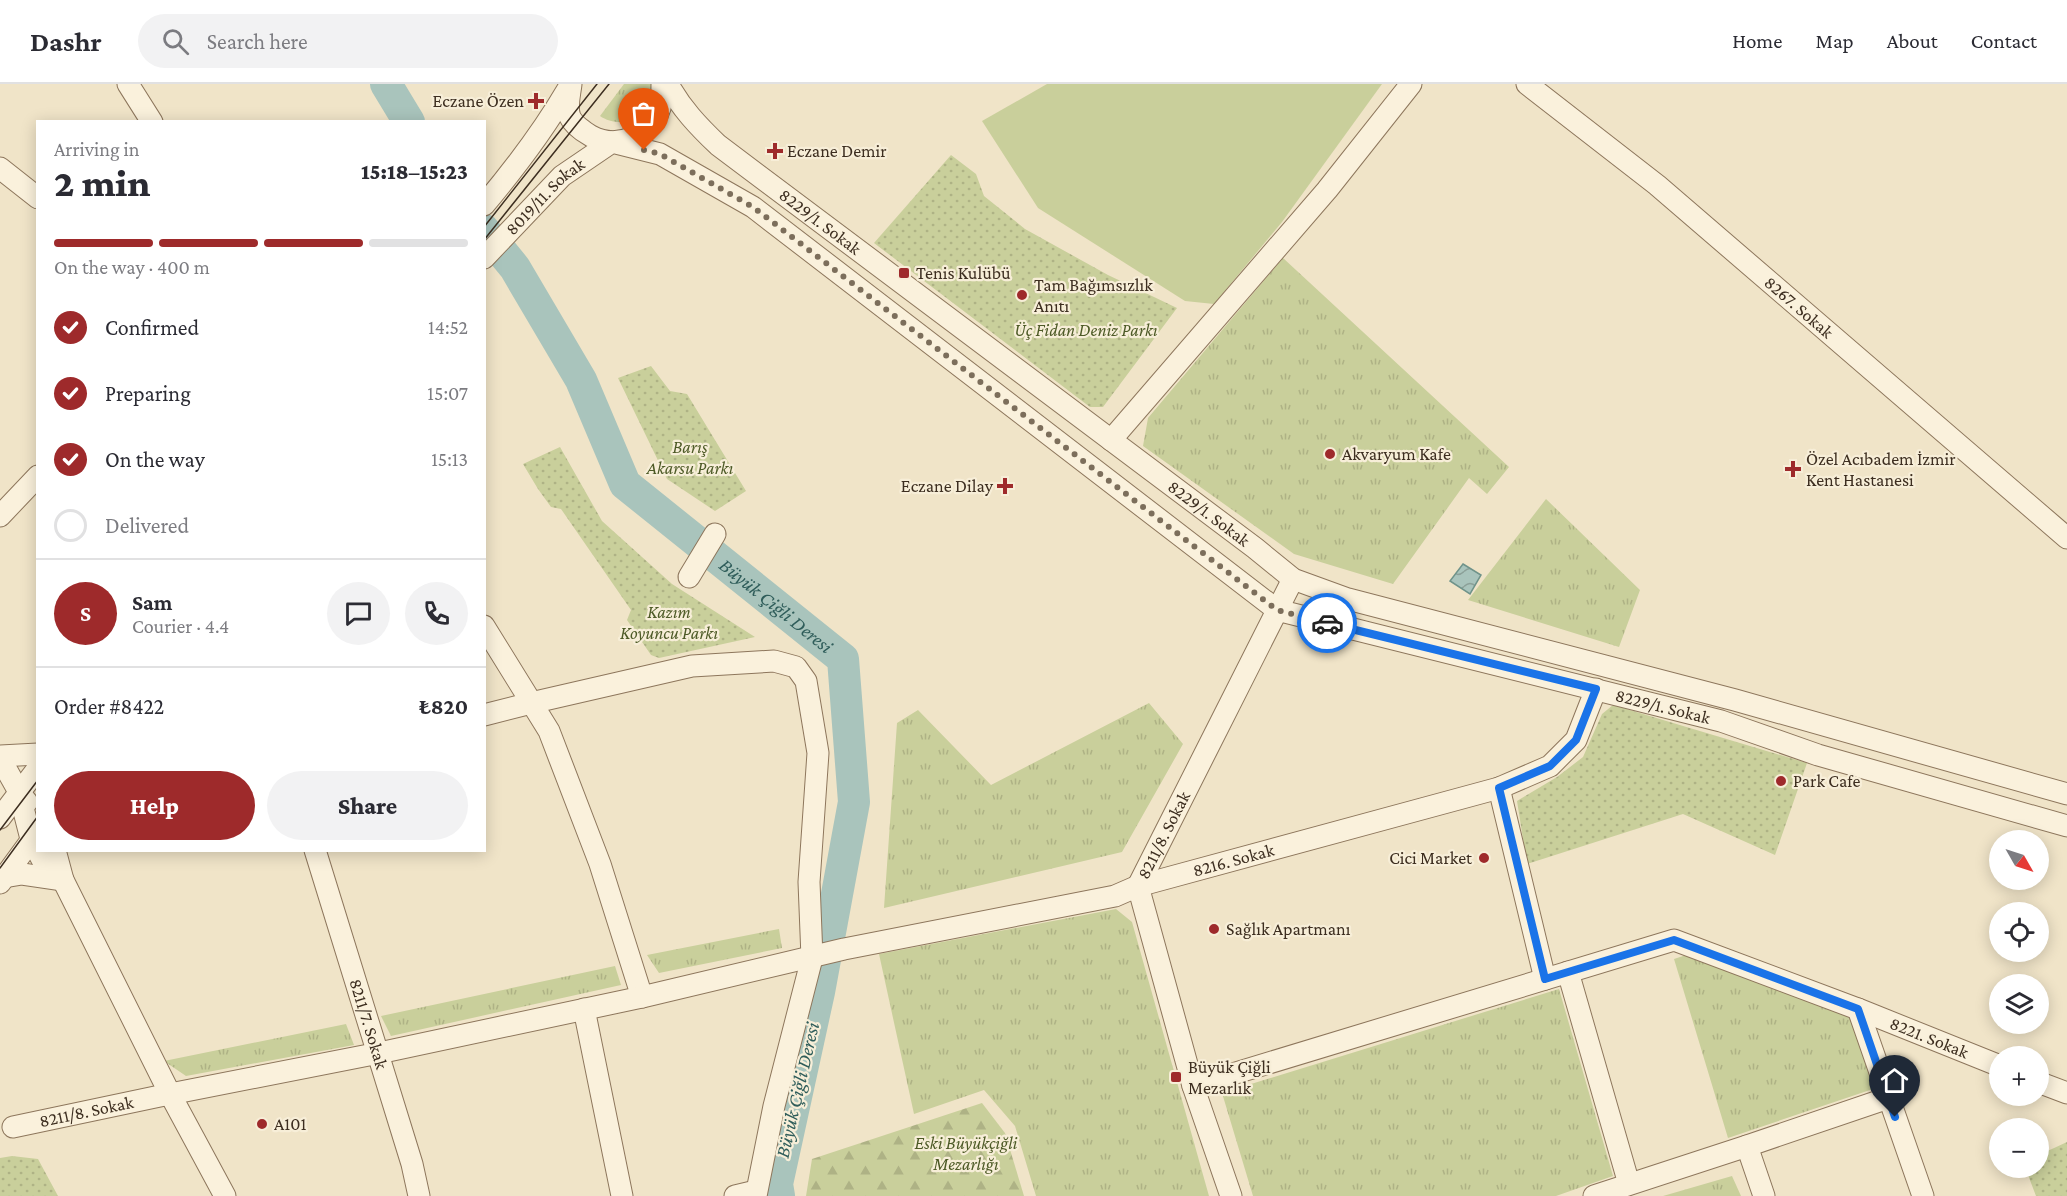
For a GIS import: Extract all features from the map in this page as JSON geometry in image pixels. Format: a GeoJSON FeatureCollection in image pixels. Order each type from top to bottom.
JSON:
{"type":"FeatureCollection","features":[{"type":"Feature","properties":{"kind":"street"},"geometry":{"type":"LineString","coordinates":[[128,84],[151,120]]}},
{"type":"Feature","properties":{"kind":"street","name":"8229/1. Sokak"},"geometry":{"type":"LineString","coordinates":[[571,84],[568,103],[570,118],[584,132],[597,139],[660,154],[753,207],[1277,610],[1721,721],[1818,755],[2067,826]]}},
{"type":"Feature","properties":{"kind":"street","name":"8019/11. Sokak"},"geometry":{"type":"LineString","coordinates":[[486,203],[516,167],[549,121],[571,84]]}},
{"type":"Feature","properties":{"kind":"street","name":"8019/11. Sokak"},"geometry":{"type":"LineString","coordinates":[[486,256],[562,176],[612,142],[628,140],[641,133],[652,122],[660,107],[662,84]]}},
{"type":"Feature","properties":{"kind":"street","name":"8229/1. Sokak"},"geometry":{"type":"LineString","coordinates":[[668,84],[678,102],[694,122],[718,145],[1255,548],[1293,579],[1348,599],[1735,700],[2067,794]]}},
{"type":"Feature","properties":{"kind":"street"},"geometry":{"type":"LineString","coordinates":[[1111,440],[1327,190],[1411,84]]}},
{"type":"Feature","properties":{"kind":"street","name":"8267. Sokak"},"geometry":{"type":"LineString","coordinates":[[1527,84],[1656,185],[2067,538]]}},
{"type":"Feature","properties":{"kind":"street"},"geometry":{"type":"LineString","coordinates":[[0,168],[36,196]]}},
{"type":"Feature","properties":{"kind":"street"},"geometry":{"type":"LineString","coordinates":[[0,516],[36,478]]}},
{"type":"Feature","properties":{"kind":"street"},"geometry":{"type":"LineString","coordinates":[[689,577],[715,534]]}},
{"type":"Feature","properties":{"kind":"street","name":"8211/8. Sokak"},"geometry":{"type":"LineString","coordinates":[[13,1126],[379,1053],[642,997],[844,949],[1115,896],[1138,886],[1293,579]]}},
{"type":"Feature","properties":{"kind":"street"},"geometry":{"type":"LineString","coordinates":[[486,629],[549,731],[600,864],[642,997]]}},
{"type":"Feature","properties":{"kind":"street"},"geometry":{"type":"LineString","coordinates":[[486,714],[692,666],[774,661],[796,667],[806,681],[818,753],[809,882],[812,958],[774,1106],[756,1193],[735,1196]]}},
{"type":"Feature","properties":{"kind":"street","name":"8216. Sokak"},"geometry":{"type":"LineString","coordinates":[[1138,886],[1499,788],[1550,766],[1576,740],[1596,689]]}},
{"type":"Feature","properties":{"kind":"street"},"geometry":{"type":"LineString","coordinates":[[2,880],[34,835],[19,792],[0,757],[36,754]]}},
{"type":"Feature","properties":{"kind":"street"},"geometry":{"type":"LineString","coordinates":[[0,818],[36,771]]}},
{"type":"Feature","properties":{"kind":"street"},"geometry":{"type":"LineString","coordinates":[[1499,788],[1545,979]]}},
{"type":"Feature","properties":{"kind":"street"},"geometry":{"type":"LineString","coordinates":[[19,792],[36,811]]}},
{"type":"Feature","properties":{"kind":"street"},"geometry":{"type":"LineString","coordinates":[[40,852],[45,865],[63,880]]}},
{"type":"Feature","properties":{"kind":"street"},"geometry":{"type":"LineString","coordinates":[[56,852],[63,880],[165,1095],[225,1196]]}},
{"type":"Feature","properties":{"kind":"street","name":"8211/7. Sokak"},"geometry":{"type":"LineString","coordinates":[[316,852],[379,1053],[412,1164],[419,1196]]}},
{"type":"Feature","properties":{"kind":"street"},"geometry":{"type":"LineString","coordinates":[[2,880],[22,874],[63,880]]}},
{"type":"Feature","properties":{"kind":"street"},"geometry":{"type":"LineString","coordinates":[[1138,886],[1193,1086],[1231,1196]]}},
{"type":"Feature","properties":{"kind":"street","name":"8221. Sokak"},"geometry":{"type":"LineString","coordinates":[[1193,1086],[1674,940],[1858,1009],[1989,1062]]}},
{"type":"Feature","properties":{"kind":"street"},"geometry":{"type":"LineString","coordinates":[[1568,972],[1629,1184]]}},
{"type":"Feature","properties":{"kind":"street"},"geometry":{"type":"LineString","coordinates":[[584,1009],[622,1196]]}},
{"type":"Feature","properties":{"kind":"street"},"geometry":{"type":"LineString","coordinates":[[1858,1009],[1923,1196]]}},
{"type":"Feature","properties":{"kind":"street"},"geometry":{"type":"LineString","coordinates":[[2049,1086],[2067,1093]]}},
{"type":"Feature","properties":{"kind":"street"},"geometry":{"type":"LineString","coordinates":[[1594,1196],[1888,1098]]}},
{"type":"Feature","properties":{"kind":"street"},"geometry":{"type":"LineString","coordinates":[[1747,1146],[1764,1196]]}},
{"type":"Feature","properties":{"kind":"green space"},"geometry":{"type":"Polygon","coordinates":[[[624,84],[657,84],[646,113],[626,122],[612,121],[600,116],[624,84]]]}},
{"type":"Feature","properties":{"kind":"green space"},"geometry":{"type":"Polygon","coordinates":[[[1047,84],[1382,84],[1282,222],[1214,304],[1185,301],[1038,208],[982,121],[1047,84]]]}},
{"type":"Feature","properties":{"kind":"green space","name":"Üç Fidan Deniz Parkı"},"geometry":{"type":"Polygon","coordinates":[[[951,155],[976,174],[984,196],[1025,229],[1108,275],[1177,308],[1103,407],[1090,407],[874,243],[951,155]]]}},
{"type":"Feature","properties":{"kind":"green space"},"geometry":{"type":"Polygon","coordinates":[[[1283,258],[1509,467],[1487,494],[1469,478],[1393,584],[1294,554],[1143,446],[1148,418],[1283,258]]]}},
{"type":"Feature","properties":{"kind":"green space","name":"Barış Akarsu Parkı"},"geometry":{"type":"Polygon","coordinates":[[[651,366],[670,391],[687,394],[746,491],[715,511],[667,479],[618,378],[651,366]]]}},
{"type":"Feature","properties":{"kind":"green space","name":"Kazım Koyuncu Parkı"},"geometry":{"type":"Polygon","coordinates":[[[560,447],[602,521],[672,584],[755,637],[659,658],[651,655],[627,620],[631,610],[561,509],[551,507],[523,464],[560,447]]]}},
{"type":"Feature","properties":{"kind":"green space"},"geometry":{"type":"Polygon","coordinates":[[[1546,499],[1640,590],[1619,647],[1468,600],[1546,499]]]}},
{"type":"Feature","properties":{"kind":"green space"},"geometry":{"type":"Polygon","coordinates":[[[1149,703],[1183,744],[1122,852],[884,908],[897,723],[918,710],[991,785],[1149,703]]]}},
{"type":"Feature","properties":{"kind":"green space"},"geometry":{"type":"Polygon","coordinates":[[[1613,705],[1807,763],[1775,855],[1683,814],[1527,864],[1517,801],[1557,777],[1583,757],[1602,714],[1613,705]]]}},
{"type":"Feature","properties":{"kind":"green space"},"geometry":{"type":"Polygon","coordinates":[[[1116,909],[1132,922],[1209,1196],[1036,1196],[1015,1126],[984,1090],[914,1114],[879,954],[1116,909]]]}},
{"type":"Feature","properties":{"kind":"green space"},"geometry":{"type":"Polygon","coordinates":[[[779,929],[782,948],[659,973],[647,955],[779,929]]]}},
{"type":"Feature","properties":{"kind":"green space"},"geometry":{"type":"Polygon","coordinates":[[[1689,954],[1852,1014],[1876,1088],[1728,1138],[1674,959],[1689,954]]]}},
{"type":"Feature","properties":{"kind":"green space"},"geometry":{"type":"Polygon","coordinates":[[[615,966],[621,985],[391,1036],[381,1016],[615,966]]]}},
{"type":"Feature","properties":{"kind":"green space"},"geometry":{"type":"Polygon","coordinates":[[[1559,989],[1613,1176],[1556,1196],[1253,1196],[1222,1093],[1559,989]]]}},
{"type":"Feature","properties":{"kind":"green space"},"geometry":{"type":"Polygon","coordinates":[[[346,1024],[354,1045],[186,1076],[164,1061],[346,1024]]]}},
{"type":"Feature","properties":{"kind":"green space","name":"Eski Büyükçiğli Mezarlığı"},"geometry":{"type":"Polygon","coordinates":[[[982,1103],[1005,1133],[1024,1196],[806,1196],[812,1159],[982,1103]]]}},
{"type":"Feature","properties":{"kind":"green space"},"geometry":{"type":"Polygon","coordinates":[[[2067,1142],[2067,1196],[2036,1196],[2029,1178],[2049,1178],[2049,1150],[2067,1142]]]}},
{"type":"Feature","properties":{"kind":"green space"},"geometry":{"type":"Polygon","coordinates":[[[12,1156],[38,1159],[58,1196],[0,1196],[0,1158],[12,1156]]]}},
{"type":"Feature","properties":{"kind":"green space"},"geometry":{"type":"Polygon","coordinates":[[[1732,1176],[1741,1196],[1663,1196],[1732,1176]]]}},
{"type":"Feature","properties":{"kind":"water"},"geometry":{"type":"Polygon","coordinates":[[[1463,564],[1481,575],[1470,594],[1450,581],[1463,564]]]}},
{"type":"Feature","properties":{"kind":"waterway","name":"Büyük Çiğli Deresi"},"geometry":{"type":"LineString","coordinates":[[386,84],[408,120]]}},
{"type":"Feature","properties":{"kind":"waterway","name":"Büyük Çiğli Deresi"},"geometry":{"type":"LineString","coordinates":[[486,232],[515,268],[581,380],[625,484],[843,659],[854,802],[819,992],[777,1184],[779,1196]]}},
{"type":"Feature","properties":{"kind":"tram line"},"geometry":{"type":"LineString","coordinates":[[486,224],[597,84]]}},
{"type":"Feature","properties":{"kind":"tram line"},"geometry":{"type":"LineString","coordinates":[[486,238],[609,84]]}},
{"type":"Feature","properties":{"kind":"tram line"},"geometry":{"type":"LineString","coordinates":[[0,830],[36,783]]}},
{"type":"Feature","properties":{"kind":"tram line"},"geometry":{"type":"LineString","coordinates":[[0,868],[36,819]]}},
{"type":"Feature","properties":{"kind":"way so far"},"geometry":{"type":"LineString","coordinates":[[644,150],[660,154],[753,207],[1277,610],[1327,623]]}},
{"type":"Feature","properties":{"kind":"place","name":"Eczane Özen"},"geometry":{"type":"Point","coordinates":[536,101]}},
{"type":"Feature","properties":{"kind":"place","name":"Eczane Demir"},"geometry":{"type":"Point","coordinates":[775,151]}},
{"type":"Feature","properties":{"kind":"place","name":"Tenis Kulübü"},"geometry":{"type":"Point","coordinates":[904,273]}},
{"type":"Feature","properties":{"kind":"place","name":"Tam Bağımsızlık Anıtı"},"geometry":{"type":"Point","coordinates":[1022,295]}},
{"type":"Feature","properties":{"kind":"place","name":"Akvaryum Kafe"},"geometry":{"type":"Point","coordinates":[1330,454]}},
{"type":"Feature","properties":{"kind":"place","name":"Özel Acıbadem İzmir Kent Hastanesi"},"geometry":{"type":"Point","coordinates":[1793,469]}},
{"type":"Feature","properties":{"kind":"place","name":"Eczane Dilay"},"geometry":{"type":"Point","coordinates":[1005,486]}},
{"type":"Feature","properties":{"kind":"place","name":"Park Cafe"},"geometry":{"type":"Point","coordinates":[1781,781]}},
{"type":"Feature","properties":{"kind":"place","name":"Cici Market"},"geometry":{"type":"Point","coordinates":[1484,858]}},
{"type":"Feature","properties":{"kind":"place","name":"Sağlık Apartmanı"},"geometry":{"type":"Point","coordinates":[1214,929]}},
{"type":"Feature","properties":{"kind":"place","name":"Büyük Çiğli Mezarlık"},"geometry":{"type":"Point","coordinates":[1176,1077]}},
{"type":"Feature","properties":{"kind":"place","name":"A101"},"geometry":{"type":"Point","coordinates":[262,1124]}},
{"type":"Feature","properties":{"kind":"route"},"geometry":{"type":"LineString","coordinates":[[1327,623],[1596,689],[1576,740],[1550,766],[1499,788],[1545,979],[1674,940],[1858,1009],[1895,1117]]}}]}
